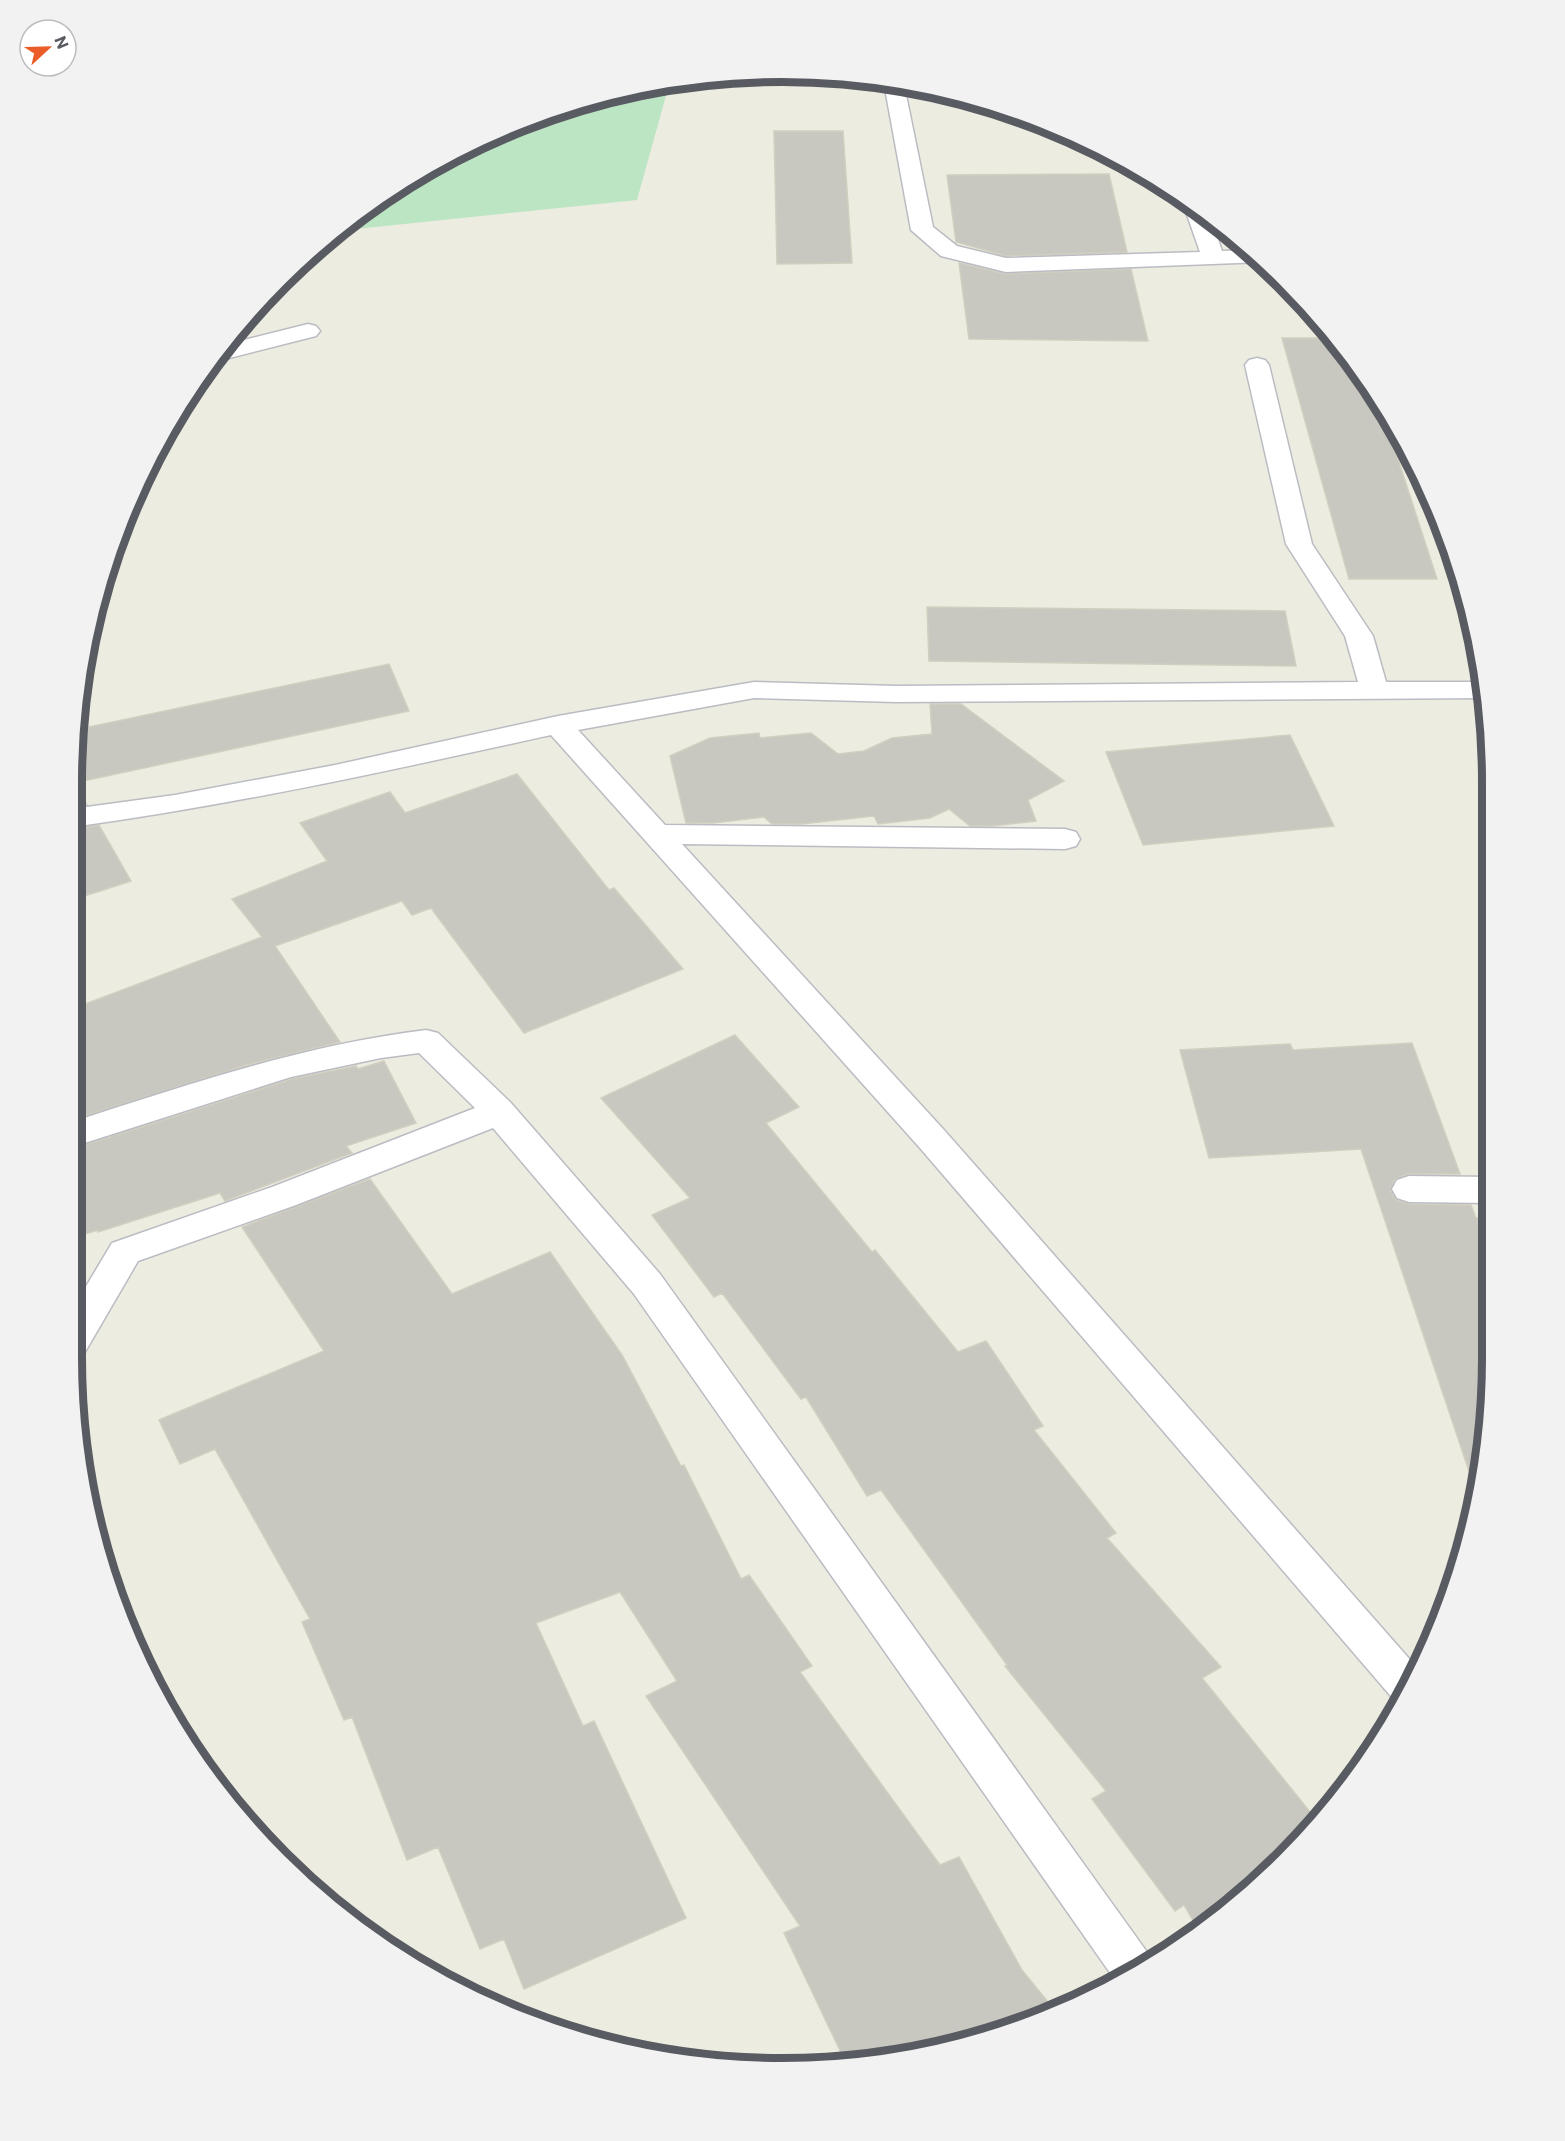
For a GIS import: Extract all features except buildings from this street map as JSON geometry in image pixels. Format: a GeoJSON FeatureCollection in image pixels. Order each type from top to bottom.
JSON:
{"type":"FeatureCollection","features":[{"type":"Feature","properties":{"kind":"street"},"geometry":{"type":"LineString","coordinates":[[896,92],[922,230],[949,251],[1006,265],[1245,257]]}},
{"type":"Feature","properties":{"kind":"street"},"geometry":{"type":"LineString","coordinates":[[1200,221],[1213,258]]}},
{"type":"Feature","properties":{"kind":"street"},"geometry":{"type":"LineString","coordinates":[[232,350],[308,330]]}},
{"type":"Feature","properties":{"kind":"street"},"geometry":{"type":"LineString","coordinates":[[1257,365],[1299,544],[1359,636],[1374,691]]}},
{"type":"Feature","properties":{"kind":"street"},"geometry":{"type":"LineString","coordinates":[[82,817],[198,800],[335,774],[558,725],[754,690],[896,694],[1477,690]]}},
{"type":"Feature","properties":{"kind":"street"},"geometry":{"type":"LineString","coordinates":[[558,725],[940,1148],[1403,1680]]}},
{"type":"Feature","properties":{"kind":"street"},"geometry":{"type":"LineString","coordinates":[[656,834],[1065,839]]}},
{"type":"Feature","properties":{"kind":"street"},"geometry":{"type":"LineString","coordinates":[[82,1132],[281,1067],[377,1046],[426,1041],[499,1112],[647,1284],[1131,1965]]}},
{"type":"Feature","properties":{"kind":"street"},"geometry":{"type":"LineString","coordinates":[[82,1325],[125,1252],[284,1196],[499,1112]]}},
{"type":"Feature","properties":{"kind":"street"},"geometry":{"type":"LineString","coordinates":[[1409,1189],[1482,1190]]}},
{"type":"Feature","properties":{"kind":"green space"},"geometry":{"type":"Polygon","coordinates":[[[667,92],[637,200],[353,229],[433,176],[515,136],[601,106],[667,92]]]}}]}
